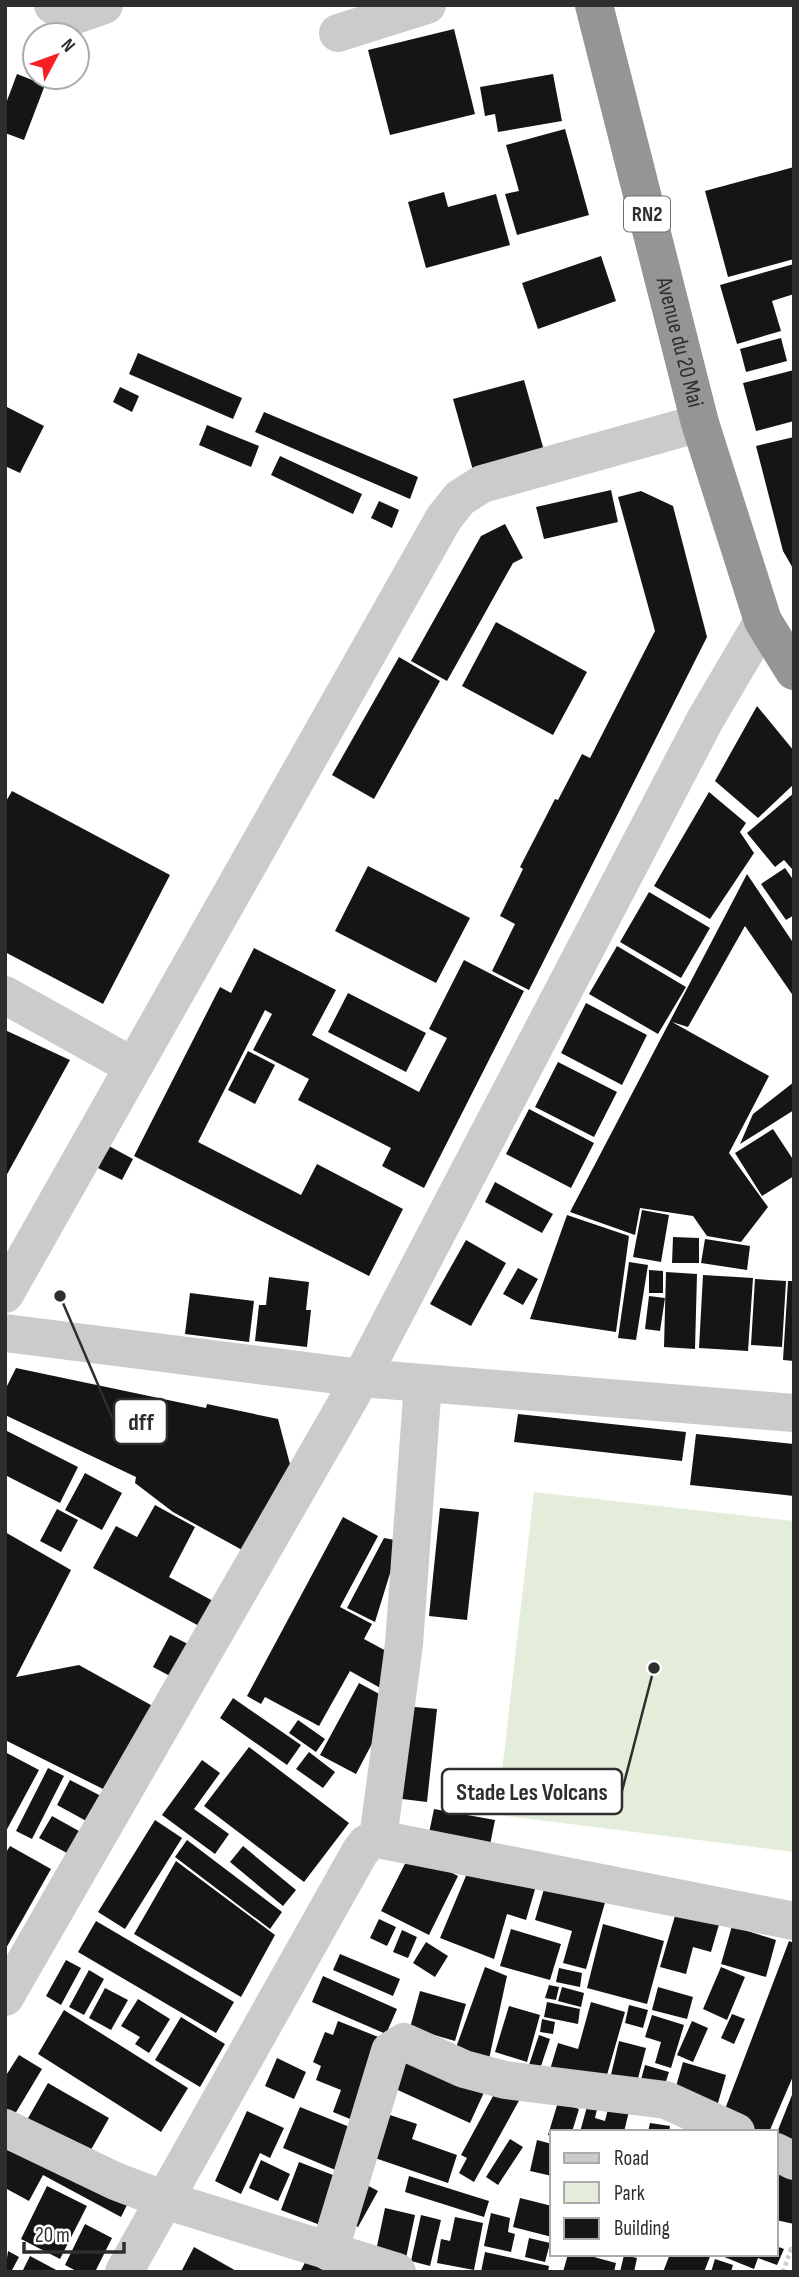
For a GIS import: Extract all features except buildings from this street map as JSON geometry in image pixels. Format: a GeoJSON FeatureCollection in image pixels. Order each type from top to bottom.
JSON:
{"type":"FeatureCollection","features":[{"type":"Feature","properties":{"kind":"highway","name":"Avenue du 20 Mai"},"geometry":{"type":"LineString","coordinates":[[594,5],[700,423],[763,621],[794,671]]}},
{"type":"Feature","properties":{"kind":"street"},"geometry":{"type":"LineString","coordinates":[[53,5],[70,17],[104,5]]}},
{"type":"Feature","properties":{"kind":"street"},"geometry":{"type":"LineString","coordinates":[[338,33],[427,5]]}},
{"type":"Feature","properties":{"kind":"street"},"geometry":{"type":"LineString","coordinates":[[5,1294],[131,1066],[444,518],[460,498],[482,484],[700,423]]}},
{"type":"Feature","properties":{"kind":"street"},"geometry":{"type":"LineString","coordinates":[[5,1997],[361,1378],[692,744],[763,621]]}},
{"type":"Feature","properties":{"kind":"street"},"geometry":{"type":"LineString","coordinates":[[5,995],[131,1066]]}},
{"type":"Feature","properties":{"kind":"street"},"geometry":{"type":"LineString","coordinates":[[5,1333],[361,1378],[794,1413]]}},
{"type":"Feature","properties":{"kind":"street"},"geometry":{"type":"LineString","coordinates":[[378,1839],[404,1644],[423,1383]]}},
{"type":"Feature","properties":{"kind":"street"},"geometry":{"type":"LineString","coordinates":[[124,2272],[367,1843],[378,1839],[794,1921]]}},
{"type":"Feature","properties":{"kind":"street"},"geometry":{"type":"LineString","coordinates":[[5,2128],[115,2181],[362,2265],[390,2051],[404,2042],[464,2069],[505,2080],[666,2100],[732,2130]]}},
{"type":"Feature","properties":{"kind":"street"},"geometry":{"type":"LineString","coordinates":[[778,2153],[794,2161]]}},
{"type":"Feature","properties":{"kind":"path"},"geometry":{"type":"LineString","coordinates":[[783,2272],[791,2249],[794,2250]]}},
{"type":"Feature","properties":{"kind":"green space"},"geometry":{"type":"Polygon","coordinates":[[[534,1492],[794,1521],[794,1852],[497,1815],[534,1492]]]}},
{"type":"Feature","properties":{"kind":"place","name":"dff"},"geometry":{"type":"Point","coordinates":[60,1296]}},
{"type":"Feature","properties":{"kind":"place","name":"Stade Les Volcans"},"geometry":{"type":"Point","coordinates":[654,1668]}}]}
